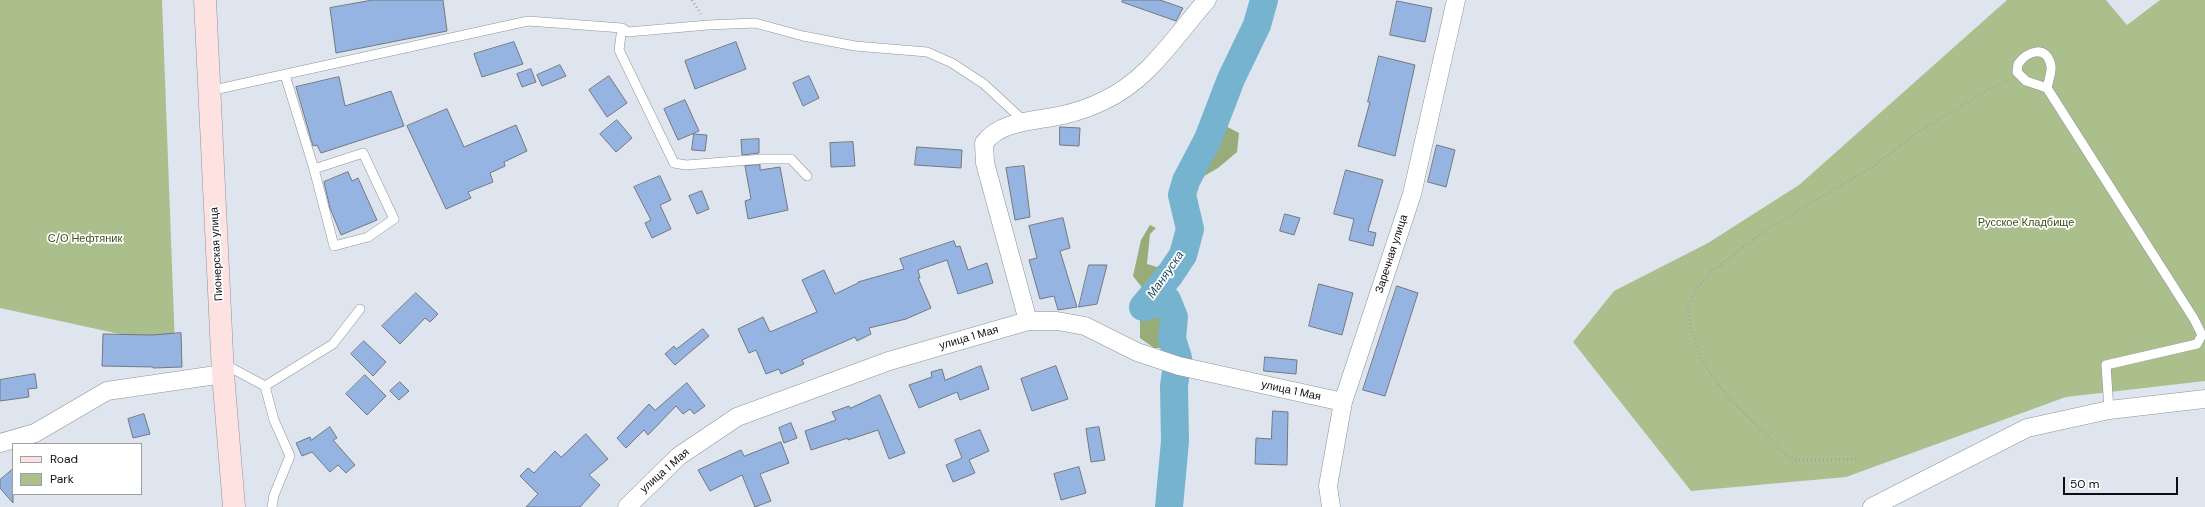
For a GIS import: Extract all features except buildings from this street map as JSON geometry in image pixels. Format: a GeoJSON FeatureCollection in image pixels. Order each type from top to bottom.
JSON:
{"type":"FeatureCollection","features":[{"type":"Feature","properties":{"kind":"main road","name":"Пионерская улица"},"geometry":{"type":"LineString","coordinates":[[205,0],[223,368],[234,507]]}},
{"type":"Feature","properties":{"kind":"street"},"geometry":{"type":"LineString","coordinates":[[1028,321],[983,149],[984,143],[988,137],[1011,125],[1064,115],[1103,102],[1126,88],[1146,72],[1207,0]]}},
{"type":"Feature","properties":{"kind":"street","name":"Заречная улица"},"geometry":{"type":"LineString","coordinates":[[1331,507],[1328,486],[1343,402],[1412,194],[1456,0]]}},
{"type":"Feature","properties":{"kind":"street","name":"улица 1 Мая"},"geometry":{"type":"LineString","coordinates":[[627,507],[679,456],[737,417],[889,361],[1028,321],[1057,321],[1085,326],[1136,352],[1179,366],[1343,402]]}},
{"type":"Feature","properties":{"kind":"street"},"geometry":{"type":"LineString","coordinates":[[0,443],[35,432],[107,391],[223,368]]}},
{"type":"Feature","properties":{"kind":"street"},"geometry":{"type":"LineString","coordinates":[[1872,507],[2026,428],[2109,410],[2205,399]]}},
{"type":"Feature","properties":{"kind":"lane"},"geometry":{"type":"LineString","coordinates":[[209,91],[528,21],[622,28],[628,32],[708,25],[754,23],[803,36],[855,46],[927,52],[952,63],[984,84],[1025,122]]}},
{"type":"Feature","properties":{"kind":"lane"},"geometry":{"type":"LineString","coordinates":[[622,28],[619,50],[674,163],[686,164],[763,158],[791,159],[807,176]]}},
{"type":"Feature","properties":{"kind":"lane"},"geometry":{"type":"LineString","coordinates":[[2047,88],[2051,66],[2046,55],[2038,51],[2029,52],[2018,64],[2017,72],[2021,78],[2047,88],[2194,319],[2202,335],[2197,344],[2106,365],[2109,410]]}},
{"type":"Feature","properties":{"kind":"lane"},"geometry":{"type":"LineString","coordinates":[[285,75],[314,169],[334,246],[368,237],[394,219],[363,153],[314,169]]}},
{"type":"Feature","properties":{"kind":"lane"},"geometry":{"type":"LineString","coordinates":[[265,386],[333,344],[360,309]]}},
{"type":"Feature","properties":{"kind":"lane"},"geometry":{"type":"LineString","coordinates":[[223,368],[265,386]]}},
{"type":"Feature","properties":{"kind":"lane"},"geometry":{"type":"LineString","coordinates":[[265,386],[274,420],[290,456],[274,495],[272,507]]}},
{"type":"Feature","properties":{"kind":"path"},"geometry":{"type":"LineString","coordinates":[[1856,459],[1798,460],[1786,456],[1727,396],[1702,361],[1691,329],[1688,308],[1696,288],[1711,272],[1766,230],[1874,166],[1921,130],[1989,88],[2021,78]]}},
{"type":"Feature","properties":{"kind":"green space","name":"С/О Нефтяник"},"geometry":{"type":"Polygon","coordinates":[[[0,0],[162,0],[175,346],[0,308],[0,0]]]}},
{"type":"Feature","properties":{"kind":"green space","name":"Русское Кладбище"},"geometry":{"type":"Polygon","coordinates":[[[2007,0],[2106,0],[2127,25],[2160,0],[2205,0],[2205,381],[2066,397],[1846,477],[1691,491],[1573,342],[1614,291],[1708,243],[1799,185],[2007,0]]]}},
{"type":"Feature","properties":{"kind":"green space"},"geometry":{"type":"Polygon","coordinates":[[[1210,118],[1239,133],[1237,152],[1218,168],[1204,176],[1189,166],[1191,151],[1195,140],[1201,129],[1210,118]]]}},
{"type":"Feature","properties":{"kind":"green space"},"geometry":{"type":"Polygon","coordinates":[[[1150,225],[1156,228],[1150,234],[1147,264],[1157,267],[1171,255],[1162,278],[1151,295],[1153,307],[1162,299],[1169,311],[1166,348],[1154,348],[1140,338],[1140,310],[1144,290],[1133,276],[1141,240],[1150,225]]]}},
{"type":"Feature","properties":{"kind":"waterway","name":"Маняуска"},"geometry":{"type":"LineString","coordinates":[[1169,507],[1175,441],[1174,386],[1178,358],[1172,339],[1174,317],[1167,300],[1143,307],[1169,276],[1183,255],[1190,229],[1182,195],[1186,181],[1208,139],[1231,79],[1257,25],[1264,0]]}}]}
